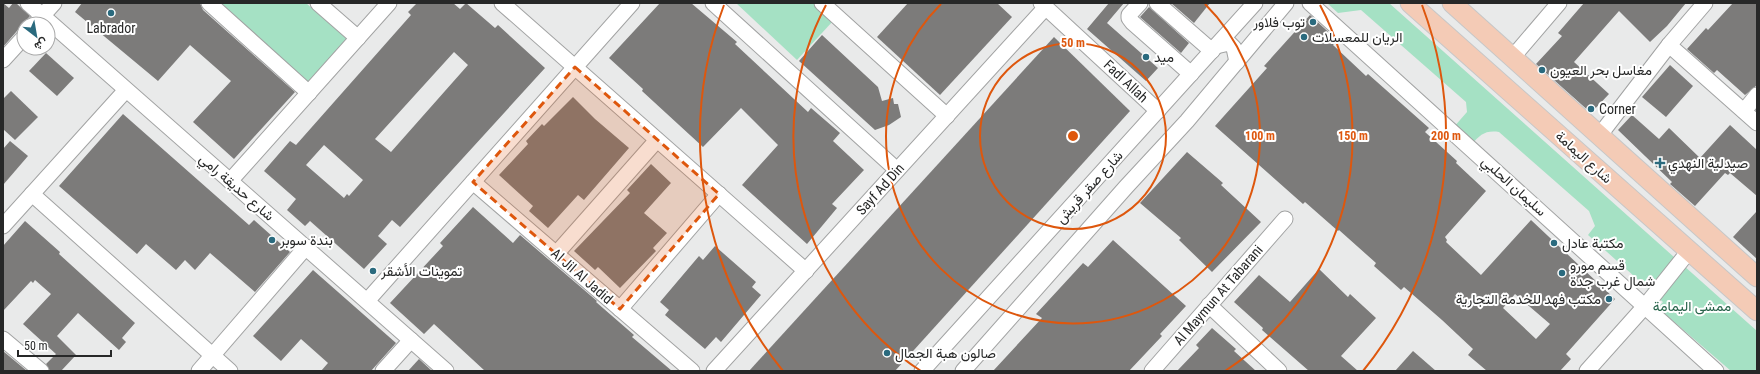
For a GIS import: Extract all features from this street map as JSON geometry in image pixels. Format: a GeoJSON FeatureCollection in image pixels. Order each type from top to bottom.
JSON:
{"type":"FeatureCollection","features":[{"type":"Feature","properties":{"kind":"main road","name":"شارع اليمامة"},"geometry":{"type":"LineString","coordinates":[[1410,3],[1757,312]]}},
{"type":"Feature","properties":{"kind":"main road","name":"شارع اليمامة"},"geometry":{"type":"LineString","coordinates":[[1452,3],[1757,277]]}},
{"type":"Feature","properties":{"kind":"street","name":"شارع حديقة رامي"},"geometry":{"type":"LineString","coordinates":[[28,3],[36,16]]}},
{"type":"Feature","properties":{"kind":"street"},"geometry":{"type":"LineString","coordinates":[[43,16],[54,3]]}},
{"type":"Feature","properties":{"kind":"street"},"geometry":{"type":"LineString","coordinates":[[209,3],[309,93]]}},
{"type":"Feature","properties":{"kind":"street"},"geometry":{"type":"LineString","coordinates":[[318,3],[358,38]]}},
{"type":"Feature","properties":{"kind":"street"},"geometry":{"type":"LineString","coordinates":[[230,181],[389,3]]}},
{"type":"Feature","properties":{"kind":"street"},"geometry":{"type":"LineString","coordinates":[[502,3],[806,271]]}},
{"type":"Feature","properties":{"kind":"street"},"geometry":{"type":"LineString","coordinates":[[367,301],[632,3]]}},
{"type":"Feature","properties":{"kind":"street"},"geometry":{"type":"LineString","coordinates":[[713,3],[897,170]]}},
{"type":"Feature","properties":{"kind":"street"},"geometry":{"type":"LineString","coordinates":[[822,3],[947,116]]}},
{"type":"Feature","properties":{"kind":"street"},"geometry":{"type":"LineString","coordinates":[[1140,3],[1129,15],[1129,18],[1192,74]]}},
{"type":"Feature","properties":{"kind":"street"},"geometry":{"type":"LineString","coordinates":[[1157,3],[1214,49],[1229,43],[1234,48],[1237,62]]}},
{"type":"Feature","properties":{"kind":"street","name":"شارع صقر قريش"},"geometry":{"type":"LineString","coordinates":[[922,371],[1255,3]]}},
{"type":"Feature","properties":{"kind":"street","name":"شارع صقر قريش"},"geometry":{"type":"LineString","coordinates":[[963,371],[1237,62],[1286,3]]}},
{"type":"Feature","properties":{"kind":"street","name":"سليمان الحلبي"},"geometry":{"type":"LineString","coordinates":[[1310,3],[1646,305],[1716,371]]}},
{"type":"Feature","properties":{"kind":"street"},"geometry":{"type":"LineString","coordinates":[[1512,58],[1559,3]]}},
{"type":"Feature","properties":{"kind":"street"},"geometry":{"type":"LineString","coordinates":[[1599,136],[1669,45],[1705,3]]}},
{"type":"Feature","properties":{"kind":"street","name":"Sayf Ad Din"},"geometry":{"type":"LineString","coordinates":[[714,371],[947,116],[1044,5]]}},
{"type":"Feature","properties":{"kind":"street","name":"Fadl Allah"},"geometry":{"type":"LineString","coordinates":[[1044,5],[1158,111]]}},
{"type":"Feature","properties":{"kind":"street"},"geometry":{"type":"LineString","coordinates":[[1236,24],[1238,35],[1243,40],[1258,38]]}},
{"type":"Feature","properties":{"kind":"street","name":"شارع حديقة رامي"},"geometry":{"type":"LineString","coordinates":[[56,34],[126,90],[446,371]]}},
{"type":"Feature","properties":{"kind":"street"},"geometry":{"type":"LineString","coordinates":[[1669,45],[1757,123]]}},
{"type":"Feature","properties":{"kind":"street"},"geometry":{"type":"LineString","coordinates":[[3,60],[16,46]]}},
{"type":"Feature","properties":{"kind":"street"},"geometry":{"type":"LineString","coordinates":[[3,226],[126,90]]}},
{"type":"Feature","properties":{"kind":"street"},"geometry":{"type":"LineString","coordinates":[[1744,111],[1757,95]]}},
{"type":"Feature","properties":{"kind":"street"},"geometry":{"type":"LineString","coordinates":[[556,254],[657,140]]}},
{"type":"Feature","properties":{"kind":"street","name":"Al Jil Al Jadid"},"geometry":{"type":"LineString","coordinates":[[473,182],[692,371]]}},
{"type":"Feature","properties":{"kind":"street"},"geometry":{"type":"LineString","coordinates":[[32,194],[230,371]]}},
{"type":"Feature","properties":{"kind":"street"},"geometry":{"type":"LineString","coordinates":[[620,309],[719,194]]}},
{"type":"Feature","properties":{"kind":"street","name":"Al Maymun At Tabarani"},"geometry":{"type":"LineString","coordinates":[[1152,371],[1285,219]]}},
{"type":"Feature","properties":{"kind":"street"},"geometry":{"type":"LineString","coordinates":[[199,371],[306,248]]}},
{"type":"Feature","properties":{"kind":"street"},"geometry":{"type":"LineString","coordinates":[[1588,371],[1646,305],[1689,251]]}},
{"type":"Feature","properties":{"kind":"street"},"geometry":{"type":"LineString","coordinates":[[1209,305],[1279,371]]}},
{"type":"Feature","properties":{"kind":"street"},"geometry":{"type":"LineString","coordinates":[[3,339],[41,371]]}},
{"type":"Feature","properties":{"kind":"street"},"geometry":{"type":"LineString","coordinates":[[383,371],[411,340]]}},
{"type":"Feature","properties":{"kind":"highlighted area"},"geometry":{"type":"Polygon","coordinates":[[[575,67],[719,194],[620,309],[473,182],[575,67]]]}},
{"type":"Feature","properties":{"kind":"green space"},"geometry":{"type":"Polygon","coordinates":[[[219,3],[306,3],[349,41],[310,84],[219,3]]]}},
{"type":"Feature","properties":{"kind":"green space"},"geometry":{"type":"Polygon","coordinates":[[[736,3],[814,3],[833,21],[797,60],[736,3]]]}},
{"type":"Feature","properties":{"kind":"green space","name":"ممشى اليمامة"},"geometry":{"type":"Polygon","coordinates":[[[1327,3],[1389,3],[1757,331],[1757,371],[1731,371],[1658,308],[1663,302],[1588,235],[1595,226],[1589,211],[1499,132],[1483,134],[1472,144],[1453,128],[1467,112],[1466,102],[1361,10],[1338,13],[1327,3]]]}},
{"type":"Feature","properties":{"kind":"building"},"geometry":{"type":"Polygon","coordinates":[[[3,3],[9,8],[13,3],[16,3],[30,16],[16,16],[16,32],[3,47],[3,3]]]}},
{"type":"Feature","properties":{"kind":"building"},"geometry":{"type":"Polygon","coordinates":[[[82,3],[200,3],[203,10],[295,92],[234,159],[193,122],[231,81],[190,45],[158,81],[75,12],[82,3]]]}},
{"type":"Feature","properties":{"kind":"building"},"geometry":{"type":"Polygon","coordinates":[[[417,3],[453,3],[460,9],[466,3],[495,28],[498,25],[545,68],[400,227],[392,220],[378,236],[387,244],[364,269],[310,221],[305,226],[287,210],[296,199],[264,171],[290,141],[296,145],[411,15],[408,12],[417,3]],[[454,52],[375,139],[391,152],[468,65],[454,52]],[[324,145],[306,165],[344,198],[347,194],[349,196],[363,180],[324,145]]]}},
{"type":"Feature","properties":{"kind":"building"},"geometry":{"type":"Polygon","coordinates":[[[660,3],[691,3],[737,42],[735,44],[808,112],[811,108],[840,133],[833,141],[864,170],[832,204],[837,208],[807,244],[742,185],[778,145],[741,108],[703,147],[642,91],[643,89],[609,58],[660,3]]]}},
{"type":"Feature","properties":{"kind":"building"},"geometry":{"type":"Polygon","coordinates":[[[908,3],[997,3],[1012,17],[940,95],[877,37],[908,3]]]}},
{"type":"Feature","properties":{"kind":"building"},"geometry":{"type":"Polygon","coordinates":[[[1109,3],[1124,3],[1107,23],[1158,68],[1146,81],[1087,29],[1109,3]]]}},
{"type":"Feature","properties":{"kind":"building"},"geometry":{"type":"Polygon","coordinates":[[[1171,3],[1210,3],[1194,23],[1171,3]]]}},
{"type":"Feature","properties":{"kind":"building"},"geometry":{"type":"Polygon","coordinates":[[[1584,3],[1686,3],[1667,26],[1650,42],[1619,11],[1574,62],[1609,94],[1591,113],[1536,64],[1562,36],[1558,33],[1584,3]]]}},
{"type":"Feature","properties":{"kind":"building"},"geometry":{"type":"Polygon","coordinates":[[[1733,3],[1757,3],[1757,85],[1745,95],[1717,70],[1714,73],[1687,49],[1706,28],[1708,30],[1733,3]]]}},
{"type":"Feature","properties":{"kind":"building"},"geometry":{"type":"Polygon","coordinates":[[[1149,7],[1189,43],[1181,53],[1140,17],[1149,7]]]}},
{"type":"Feature","properties":{"kind":"building"},"geometry":{"type":"Polygon","coordinates":[[[1310,15],[1337,40],[1333,45],[1366,76],[1368,74],[1429,128],[1425,132],[1457,161],[1456,163],[1486,191],[1445,237],[1447,240],[1446,242],[1481,275],[1531,220],[1615,299],[1566,354],[1571,359],[1560,371],[1487,371],[1468,355],[1473,349],[1442,320],[1404,287],[1401,290],[1374,266],[1376,263],[1339,230],[1338,231],[1305,202],[1303,204],[1215,126],[1267,68],[1264,66],[1310,15]],[[1515,294],[1503,308],[1536,339],[1550,324],[1515,294]]]}},
{"type":"Feature","properties":{"kind":"building"},"geometry":{"type":"Polygon","coordinates":[[[822,35],[878,87],[882,101],[893,98],[894,104],[898,104],[901,117],[889,125],[875,130],[799,61],[822,35]]]}},
{"type":"Feature","properties":{"kind":"building"},"geometry":{"type":"Polygon","coordinates":[[[1054,37],[1130,111],[895,371],[749,371],[1054,37]]]}},
{"type":"Feature","properties":{"kind":"building"},"geometry":{"type":"Polygon","coordinates":[[[43,56],[49,56],[74,78],[57,96],[29,71],[43,56]]]}},
{"type":"Feature","properties":{"kind":"building"},"geometry":{"type":"Polygon","coordinates":[[[1670,65],[1693,86],[1666,117],[1642,97],[1670,65]]]}},
{"type":"Feature","properties":{"kind":"building"},"geometry":{"type":"Polygon","coordinates":[[[11,91],[38,117],[15,140],[3,129],[3,99],[11,91]]]}},
{"type":"Feature","properties":{"kind":"building"},"geometry":{"type":"Polygon","coordinates":[[[573,97],[595,119],[629,148],[584,200],[578,195],[548,228],[529,211],[533,206],[499,175],[528,144],[526,141],[542,124],[544,126],[573,97]]]}},
{"type":"Feature","properties":{"kind":"building"},"geometry":{"type":"Polygon","coordinates":[[[123,114],[249,225],[254,220],[290,252],[255,292],[210,253],[195,270],[185,260],[176,270],[146,244],[137,254],[59,186],[123,114]]]}},
{"type":"Feature","properties":{"kind":"building"},"geometry":{"type":"Polygon","coordinates":[[[1632,115],[1659,139],[1669,128],[1700,158],[1730,125],[1757,150],[1757,196],[1730,173],[1728,175],[1725,173],[1695,206],[1670,184],[1672,182],[1618,130],[1632,115]]]}},
{"type":"Feature","properties":{"kind":"building"},"geometry":{"type":"Polygon","coordinates":[[[10,141],[28,156],[3,185],[3,149],[10,141]]]}},
{"type":"Feature","properties":{"kind":"building"},"geometry":{"type":"Polygon","coordinates":[[[1187,152],[1223,183],[1221,185],[1261,222],[1212,272],[1179,240],[1181,238],[1140,203],[1187,152]]]}},
{"type":"Feature","properties":{"kind":"building"},"geometry":{"type":"Polygon","coordinates":[[[651,164],[671,183],[644,213],[667,233],[653,248],[656,251],[620,288],[598,267],[595,270],[574,251],[630,193],[627,190],[651,164]]]}},
{"type":"Feature","properties":{"kind":"building"},"geometry":{"type":"Polygon","coordinates":[[[473,207],[513,243],[520,235],[597,301],[596,302],[634,335],[632,337],[672,371],[485,371],[434,324],[424,334],[390,303],[443,246],[440,243],[473,207]]]}},
{"type":"Feature","properties":{"kind":"building"},"geometry":{"type":"Polygon","coordinates":[[[1757,211],[1757,259],[1733,237],[1757,211]]]}},
{"type":"Feature","properties":{"kind":"building"},"geometry":{"type":"Polygon","coordinates":[[[25,221],[135,323],[122,338],[126,342],[119,350],[78,313],[57,336],[76,355],[61,371],[50,371],[46,364],[56,354],[23,324],[51,294],[35,280],[33,283],[31,281],[3,311],[3,246],[25,221]]]}},
{"type":"Feature","properties":{"kind":"building"},"geometry":{"type":"Polygon","coordinates":[[[1113,240],[1186,306],[1160,334],[1162,336],[1129,371],[993,371],[1042,318],[1036,314],[1083,263],[1088,267],[1113,240]]]}},
{"type":"Feature","properties":{"kind":"building"},"geometry":{"type":"Polygon","coordinates":[[[715,246],[756,282],[752,287],[761,295],[721,342],[716,337],[705,349],[665,315],[669,310],[660,302],[699,256],[703,260],[715,246]]]}},
{"type":"Feature","properties":{"kind":"building"},"geometry":{"type":"Polygon","coordinates":[[[1319,269],[1348,297],[1350,294],[1376,318],[1341,356],[1358,371],[1309,371],[1262,330],[1263,328],[1234,302],[1259,275],[1290,302],[1319,269]]]}},
{"type":"Feature","properties":{"kind":"building"},"geometry":{"type":"Polygon","coordinates":[[[313,270],[396,343],[371,371],[321,371],[328,363],[301,339],[281,361],[253,336],[313,270]]]}},
{"type":"Feature","properties":{"kind":"building"},"geometry":{"type":"Polygon","coordinates":[[[1212,328],[1236,349],[1234,351],[1256,371],[1177,371],[1199,348],[1196,345],[1212,328]]]}},
{"type":"Feature","properties":{"kind":"building"},"geometry":{"type":"Polygon","coordinates":[[[3,351],[27,371],[3,371],[3,351]]]}},
{"type":"Feature","properties":{"kind":"building"},"geometry":{"type":"Polygon","coordinates":[[[1413,351],[1436,371],[1395,371],[1413,351]]]}},
{"type":"Feature","properties":{"kind":"building"},"geometry":{"type":"Polygon","coordinates":[[[419,359],[432,371],[408,371],[419,359]]]}},
{"type":"Feature","properties":{"kind":"place","name":"Labrador"},"geometry":{"type":"Point","coordinates":[111,13]}},
{"type":"Feature","properties":{"kind":"place","name":"توب فلاور"},"geometry":{"type":"Point","coordinates":[1313,22]}},
{"type":"Feature","properties":{"kind":"place","name":"الريان للمعسلات"},"geometry":{"type":"Point","coordinates":[1304,37]}},
{"type":"Feature","properties":{"kind":"place","name":"ميد"},"geometry":{"type":"Point","coordinates":[1146,57]}},
{"type":"Feature","properties":{"kind":"place","name":"مغاسل بحر العيون"},"geometry":{"type":"Point","coordinates":[1542,70]}},
{"type":"Feature","properties":{"kind":"place","name":"Corner"},"geometry":{"type":"Point","coordinates":[1591,109]}},
{"type":"Feature","properties":{"kind":"place","name":"صيدلية النهدي"},"geometry":{"type":"Point","coordinates":[1660,163]}},
{"type":"Feature","properties":{"kind":"place","name":"بندة سوبر"},"geometry":{"type":"Point","coordinates":[272,240]}},
{"type":"Feature","properties":{"kind":"place","name":"مكتبة عادل"},"geometry":{"type":"Point","coordinates":[1554,243]}},
{"type":"Feature","properties":{"kind":"place","name":"تموينات الأشقر"},"geometry":{"type":"Point","coordinates":[373,271]}},
{"type":"Feature","properties":{"kind":"place","name":"قسم مورو شمال غرب جدة"},"geometry":{"type":"Point","coordinates":[1562,273]}},
{"type":"Feature","properties":{"kind":"place","name":"مكتب فهد للخدمة التجارية"},"geometry":{"type":"Point","coordinates":[1609,299]}},
{"type":"Feature","properties":{"kind":"place","name":"صالون هبة الجمال"},"geometry":{"type":"Point","coordinates":[887,353]}}]}
